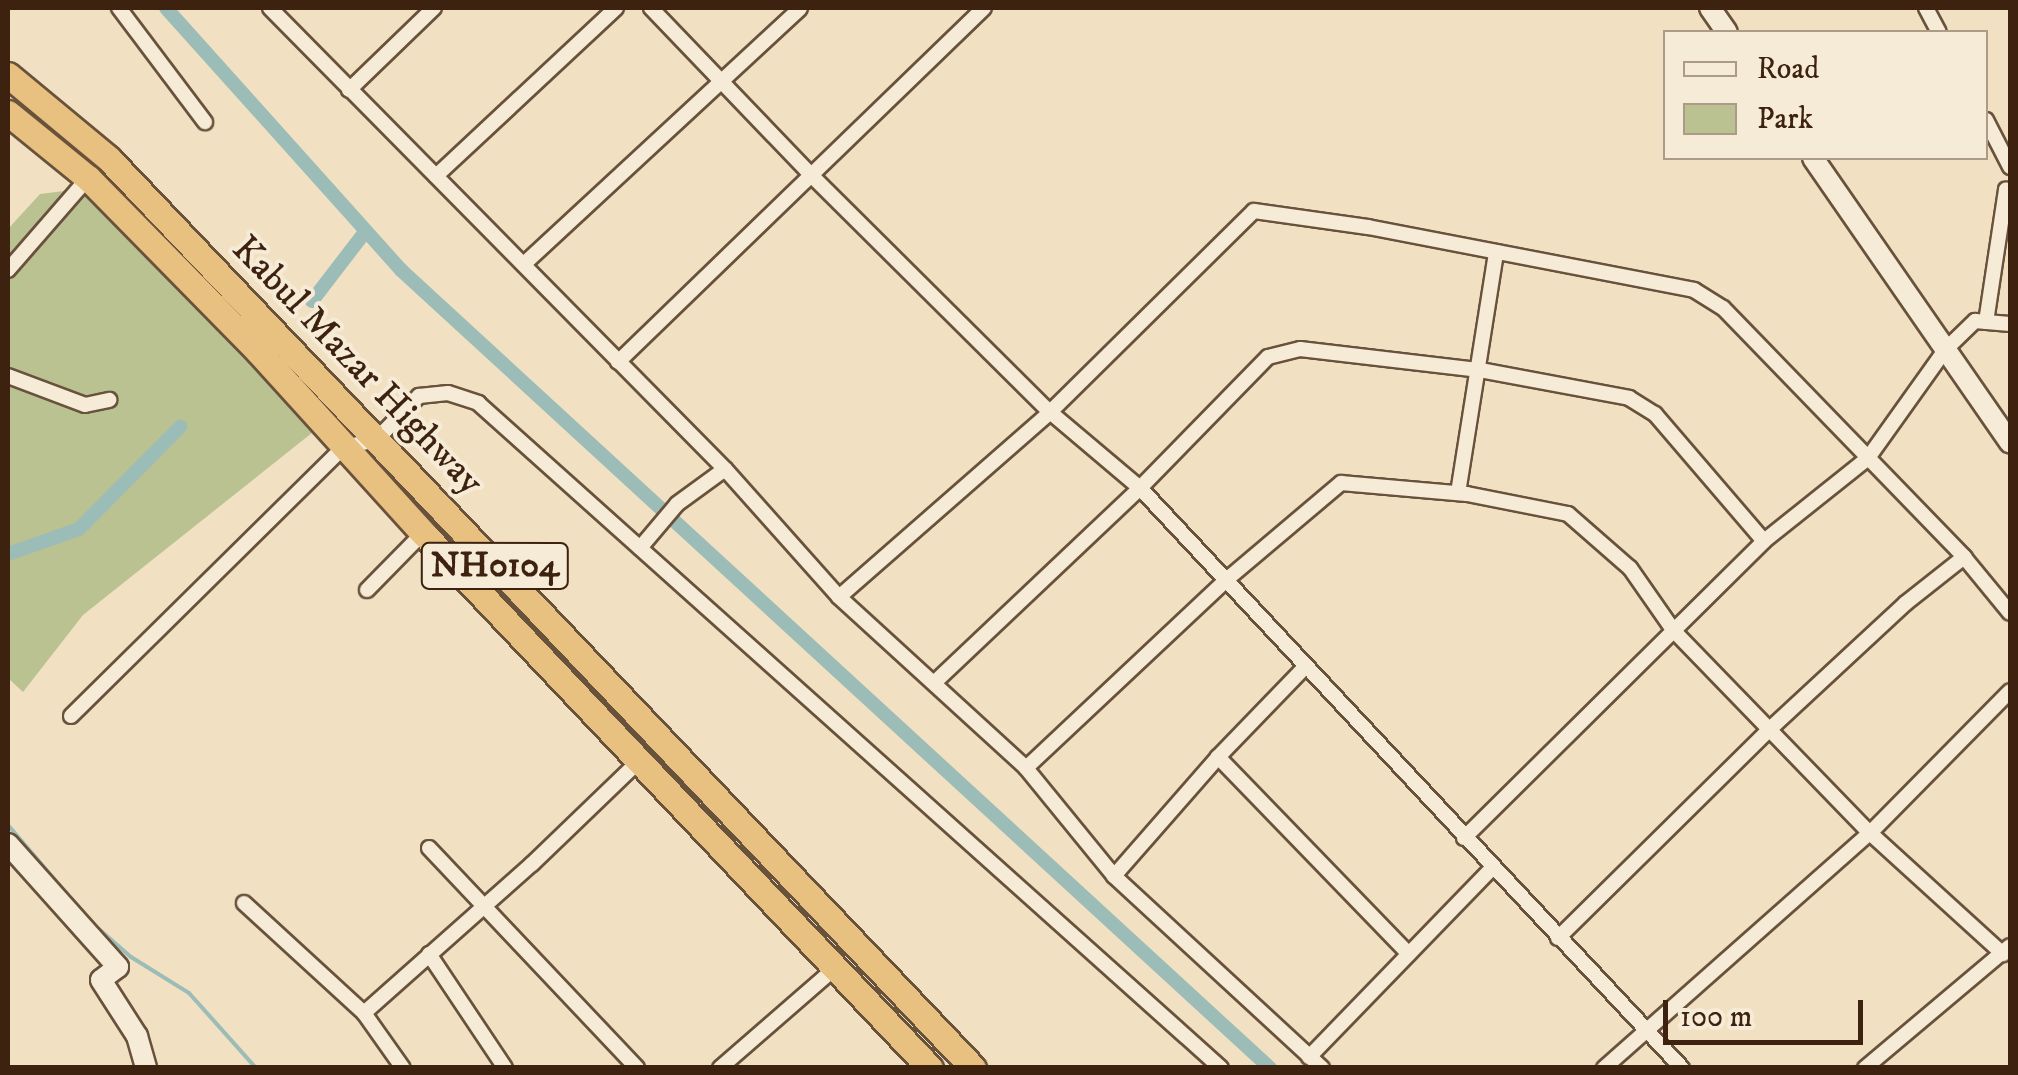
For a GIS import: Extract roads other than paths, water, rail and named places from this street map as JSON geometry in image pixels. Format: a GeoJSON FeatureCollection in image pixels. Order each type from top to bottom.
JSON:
{"type":"FeatureCollection","features":[{"type":"Feature","properties":{"kind":"highway","name":"Kabul Mazar Highway"},"geometry":{"type":"LineString","coordinates":[[8,75],[108,159],[973,1068]]}},
{"type":"Feature","properties":{"kind":"highway","name":"Kabul Mazar Highway"},"geometry":{"type":"LineString","coordinates":[[8,113],[88,178],[258,351],[423,533],[930,1068]]}},
{"type":"Feature","properties":{"kind":"main road"},"geometry":{"type":"LineString","coordinates":[[1710,8],[1726,30]]}},
{"type":"Feature","properties":{"kind":"main road"},"geometry":{"type":"LineString","coordinates":[[1814,160],[2010,442]]}},
{"type":"Feature","properties":{"kind":"main road"},"geometry":{"type":"LineString","coordinates":[[8,844],[118,968],[101,980],[138,1036],[146,1068]]}},
{"type":"Feature","properties":{"kind":"street"},"geometry":{"type":"LineString","coordinates":[[119,8],[204,122]]}},
{"type":"Feature","properties":{"kind":"street"},"geometry":{"type":"LineString","coordinates":[[270,8],[724,469],[839,597],[936,681],[1026,768],[1114,876],[1322,1068]]}},
{"type":"Feature","properties":{"kind":"street"},"geometry":{"type":"LineString","coordinates":[[350,90],[434,8]]}},
{"type":"Feature","properties":{"kind":"street"},"geometry":{"type":"LineString","coordinates":[[436,176],[616,8]]}},
{"type":"Feature","properties":{"kind":"street"},"geometry":{"type":"LineString","coordinates":[[651,8],[810,174],[1050,412],[1140,488],[1682,1068]]}},
{"type":"Feature","properties":{"kind":"street"},"geometry":{"type":"LineString","coordinates":[[524,264],[800,8]]}},
{"type":"Feature","properties":{"kind":"street"},"geometry":{"type":"LineString","coordinates":[[618,362],[984,8]]}},
{"type":"Feature","properties":{"kind":"street"},"geometry":{"type":"LineString","coordinates":[[1926,8],[1939,30]]}},
{"type":"Feature","properties":{"kind":"street"},"geometry":{"type":"LineString","coordinates":[[1988,124],[2010,167]]}},
{"type":"Feature","properties":{"kind":"street"},"geometry":{"type":"LineString","coordinates":[[8,270],[88,178]]}},
{"type":"Feature","properties":{"kind":"street"},"geometry":{"type":"LineString","coordinates":[[1986,322],[2006,190],[2010,190]]}},
{"type":"Feature","properties":{"kind":"street"},"geometry":{"type":"LineString","coordinates":[[839,597],[1050,412],[1254,211],[1694,290],[1723,308],[1964,557],[2010,613]]}},
{"type":"Feature","properties":{"kind":"street"},"geometry":{"type":"LineString","coordinates":[[1458,493],[1496,252]]}},
{"type":"Feature","properties":{"kind":"street"},"geometry":{"type":"LineString","coordinates":[[1464,838],[1764,541],[1868,458],[1945,350],[1975,321],[2010,324]]}},
{"type":"Feature","properties":{"kind":"street"},"geometry":{"type":"LineString","coordinates":[[936,681],[1140,488],[1268,357],[1300,349],[1480,370],[1629,398],[1655,414],[1764,541]]}},
{"type":"Feature","properties":{"kind":"street"},"geometry":{"type":"LineString","coordinates":[[8,376],[85,405],[109,400]]}},
{"type":"Feature","properties":{"kind":"street"},"geometry":{"type":"LineString","coordinates":[[72,716],[344,447],[376,440],[419,396],[448,393],[478,403],[1220,1068]]}},
{"type":"Feature","properties":{"kind":"street"},"geometry":{"type":"LineString","coordinates":[[640,548],[677,504],[724,469]]}},
{"type":"Feature","properties":{"kind":"street"},"geometry":{"type":"LineString","coordinates":[[1026,768],[1226,580],[1341,483],[1458,493],[1568,514],[1630,568],[1674,631],[1870,833],[2007,950],[1865,1068]]}},
{"type":"Feature","properties":{"kind":"street"},"geometry":{"type":"LineString","coordinates":[[366,590],[423,533]]}},
{"type":"Feature","properties":{"kind":"street"},"geometry":{"type":"LineString","coordinates":[[1558,938],[1771,728],[1906,603],[1964,557]]}},
{"type":"Feature","properties":{"kind":"street"},"geometry":{"type":"LineString","coordinates":[[1114,876],[1218,757],[1305,667]]}},
{"type":"Feature","properties":{"kind":"street"},"geometry":{"type":"LineString","coordinates":[[1604,1068],[1870,833],[2010,690]]}},
{"type":"Feature","properties":{"kind":"street"},"geometry":{"type":"LineString","coordinates":[[1218,757],[1409,954]]}},
{"type":"Feature","properties":{"kind":"street"},"geometry":{"type":"LineString","coordinates":[[364,1013],[640,760]]}},
{"type":"Feature","properties":{"kind":"street"},"geometry":{"type":"LineString","coordinates":[[429,848],[637,1068]]}},
{"type":"Feature","properties":{"kind":"street"},"geometry":{"type":"LineString","coordinates":[[1309,1057],[1492,868]]}},
{"type":"Feature","properties":{"kind":"street"},"geometry":{"type":"LineString","coordinates":[[244,903],[364,1013],[404,1068]]}},
{"type":"Feature","properties":{"kind":"street"},"geometry":{"type":"LineString","coordinates":[[429,954],[505,1068]]}},
{"type":"Feature","properties":{"kind":"street"},"geometry":{"type":"LineString","coordinates":[[720,1068],[836,967]]}},
{"type":"Feature","properties":{"kind":"waterway"},"geometry":{"type":"LineString","coordinates":[[166,8],[401,270],[1270,1068]]}},
{"type":"Feature","properties":{"kind":"waterway"},"geometry":{"type":"LineString","coordinates":[[312,301],[365,232]]}},
{"type":"Feature","properties":{"kind":"waterway"},"geometry":{"type":"LineString","coordinates":[[8,554],[79,529],[180,427]]}},
{"type":"Feature","properties":{"kind":"waterway"},"geometry":{"type":"LineString","coordinates":[[8,825],[92,923],[131,957],[189,993],[256,1068]]}}]}
